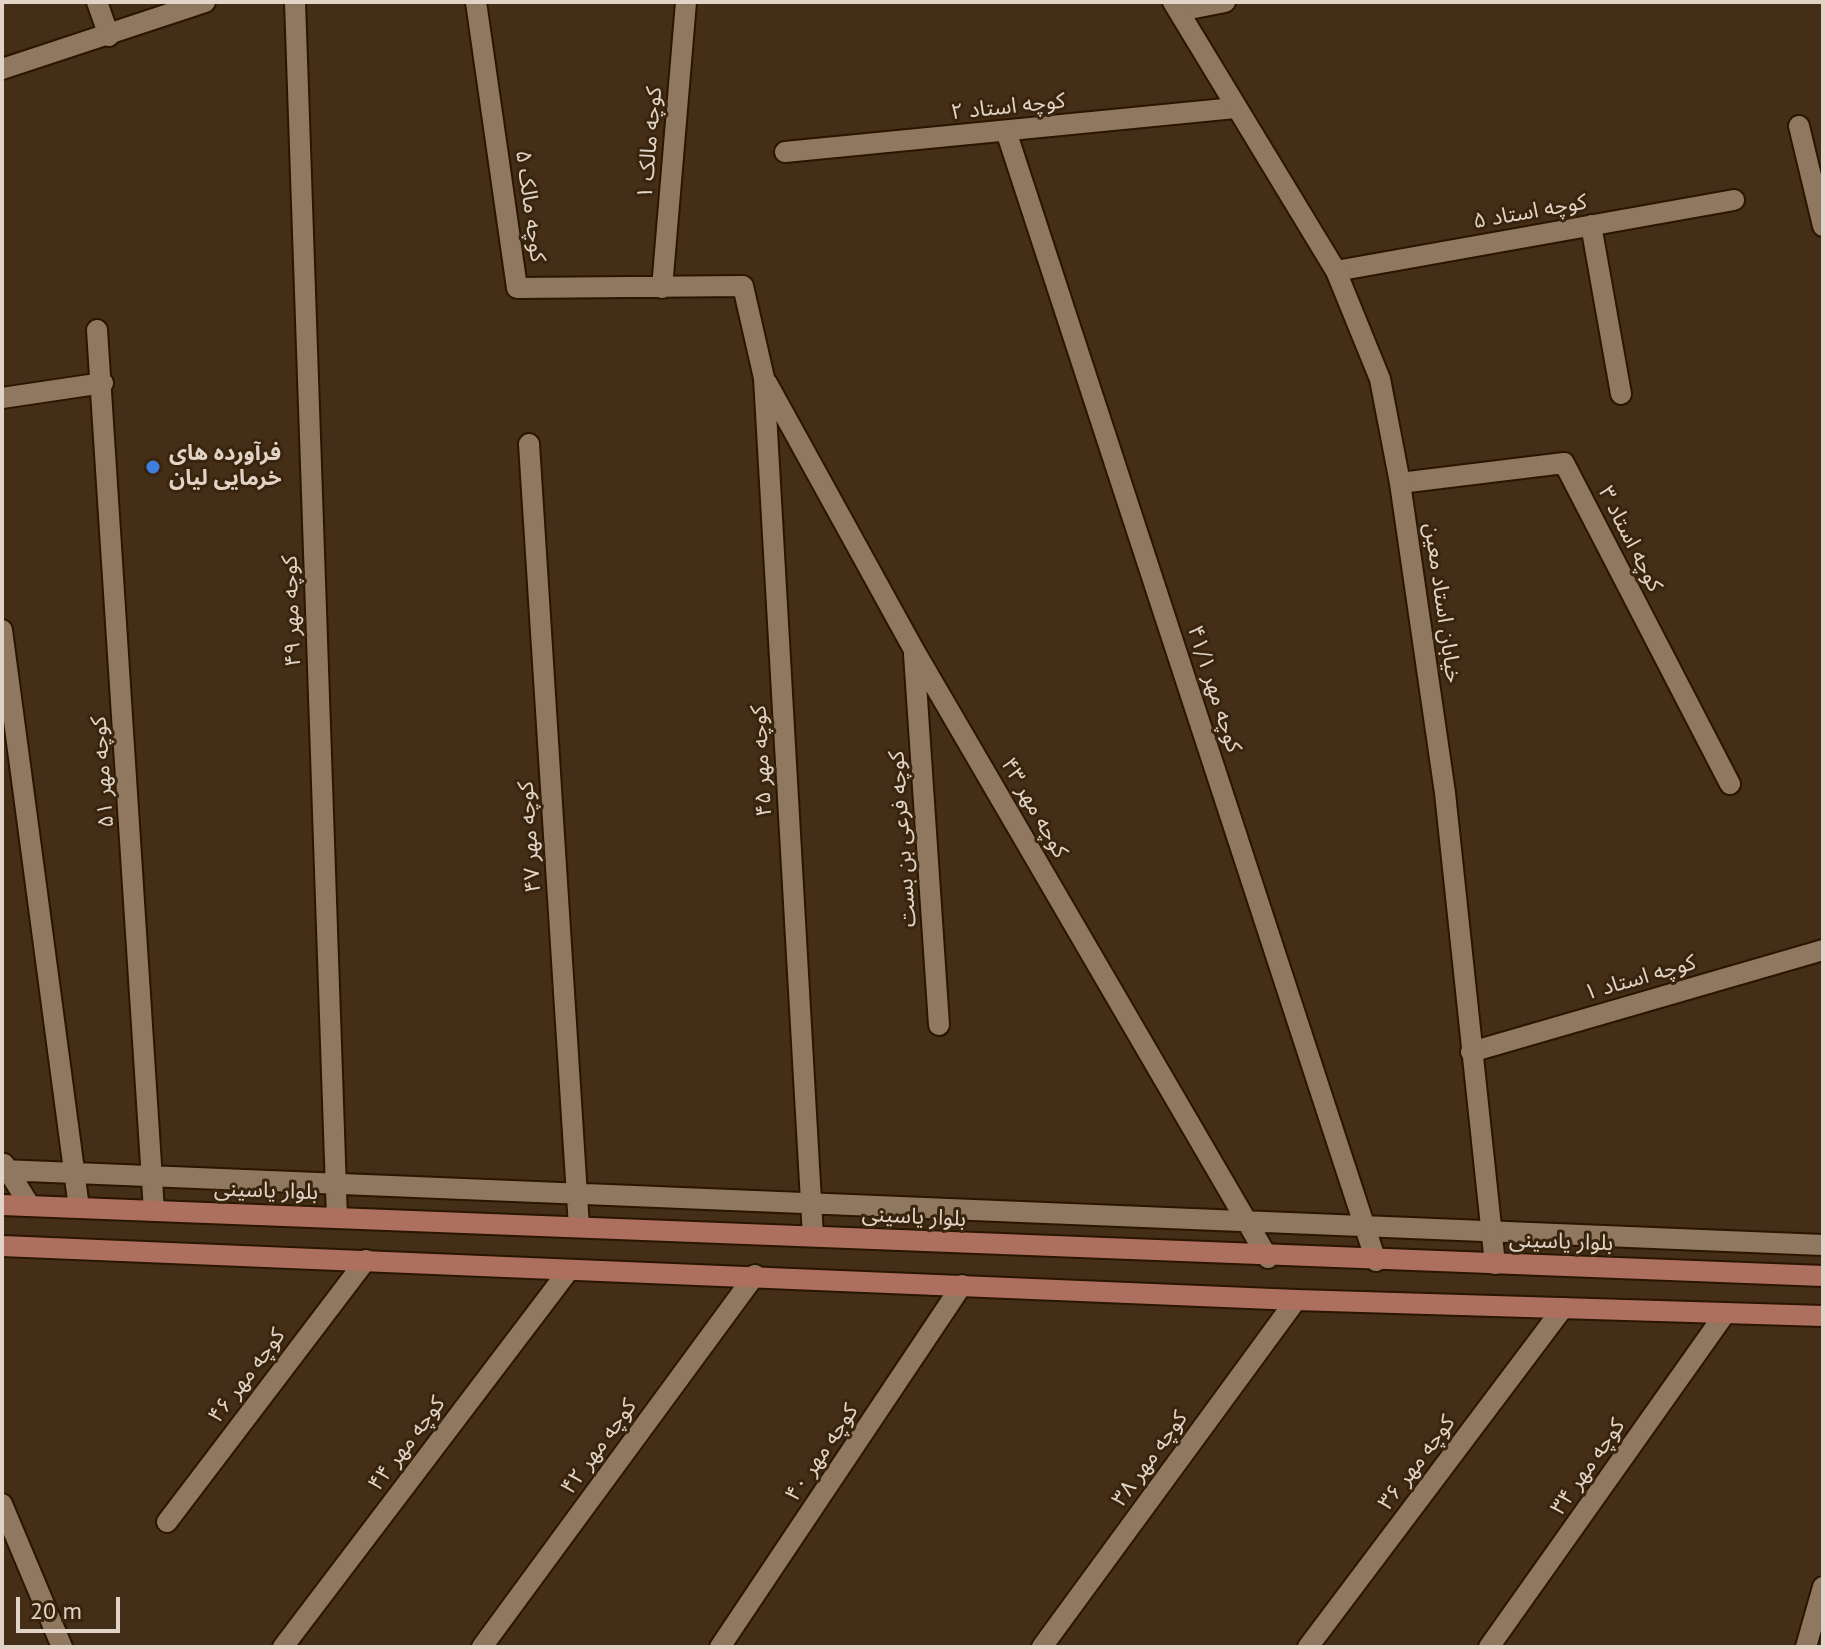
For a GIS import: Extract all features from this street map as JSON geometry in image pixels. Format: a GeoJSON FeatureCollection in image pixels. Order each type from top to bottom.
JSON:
{"type":"FeatureCollection","features":[{"type":"Feature","properties":{"kind":"main road","name":"بلوار یاسینی"},"geometry":{"type":"LineString","coordinates":[[2,1205],[813,1236],[1268,1258],[1823,1276]]}},
{"type":"Feature","properties":{"kind":"main road"},"geometry":{"type":"LineString","coordinates":[[2,1246],[755,1275],[1296,1300],[1823,1316]]}},
{"type":"Feature","properties":{"kind":"street"},"geometry":{"type":"LineString","coordinates":[[97,2],[109,36]]}},
{"type":"Feature","properties":{"kind":"street"},"geometry":{"type":"LineString","coordinates":[[2,69],[205,2]]}},
{"type":"Feature","properties":{"kind":"street","name":"کوچه مهر ۴۹"},"geometry":{"type":"LineString","coordinates":[[295,2],[337,1218]]}},
{"type":"Feature","properties":{"kind":"street","name":"کوچه مالک ۵"},"geometry":{"type":"LineString","coordinates":[[476,2],[517,288],[743,286]]}},
{"type":"Feature","properties":{"kind":"street","name":"کوچه مالک ۱"},"geometry":{"type":"LineString","coordinates":[[662,288],[686,2]]}},
{"type":"Feature","properties":{"kind":"street"},"geometry":{"type":"LineString","coordinates":[[1176,6],[1225,2]]}},
{"type":"Feature","properties":{"kind":"street","name":"خیابان استاد معین"},"geometry":{"type":"LineString","coordinates":[[1176,6],[1336,271],[1380,379],[1400,483],[1445,793],[1495,1264]]}},
{"type":"Feature","properties":{"kind":"street","name":"کوچه استاد ۲"},"geometry":{"type":"LineString","coordinates":[[785,152],[1235,108]]}},
{"type":"Feature","properties":{"kind":"street"},"geometry":{"type":"LineString","coordinates":[[1799,126],[1823,226]]}},
{"type":"Feature","properties":{"kind":"street","name":"کوچه مهر ۴۱/۱"},"geometry":{"type":"LineString","coordinates":[[1006,131],[1376,1261]]}},
{"type":"Feature","properties":{"kind":"street","name":"کوچه استاد ۵"},"geometry":{"type":"LineString","coordinates":[[1336,271],[1734,200]]}},
{"type":"Feature","properties":{"kind":"street"},"geometry":{"type":"LineString","coordinates":[[1591,225],[1621,394]]}},
{"type":"Feature","properties":{"kind":"street","name":"کوچه مهر ۴۵"},"geometry":{"type":"LineString","coordinates":[[743,286],[764,378],[813,1236]]}},
{"type":"Feature","properties":{"kind":"street","name":"کوچه مهر ۵۱"},"geometry":{"type":"LineString","coordinates":[[97,330],[103,383],[154,1211]]}},
{"type":"Feature","properties":{"kind":"street","name":"کوچه مهر ۴۳"},"geometry":{"type":"LineString","coordinates":[[764,378],[914,650],[1268,1258]]}},
{"type":"Feature","properties":{"kind":"street"},"geometry":{"type":"LineString","coordinates":[[2,398],[103,383]]}},
{"type":"Feature","properties":{"kind":"street","name":"کوچه مهر ۴۷"},"geometry":{"type":"LineString","coordinates":[[529,444],[579,1227]]}},
{"type":"Feature","properties":{"kind":"street","name":"کوچه استاد ۳"},"geometry":{"type":"LineString","coordinates":[[1400,483],[1564,463],[1730,784]]}},
{"type":"Feature","properties":{"kind":"street"},"geometry":{"type":"LineString","coordinates":[[2,630],[79,1208]]}},
{"type":"Feature","properties":{"kind":"street","name":"کوچه فرعی بن بست"},"geometry":{"type":"LineString","coordinates":[[914,650],[939,1025]]}},
{"type":"Feature","properties":{"kind":"street","name":"کوچه استاد ۱"},"geometry":{"type":"LineString","coordinates":[[1471,1052],[1823,950]]}},
{"type":"Feature","properties":{"kind":"street"},"geometry":{"type":"LineString","coordinates":[[4,1167],[74,1173],[1823,1245]]}},
{"type":"Feature","properties":{"kind":"street"},"geometry":{"type":"LineString","coordinates":[[4,1167],[30,1206]]}},
{"type":"Feature","properties":{"kind":"street","name":"کوچه مهر ۴۶"},"geometry":{"type":"LineString","coordinates":[[167,1522],[366,1260]]}},
{"type":"Feature","properties":{"kind":"street","name":"کوچه مهر ۴۴"},"geometry":{"type":"LineString","coordinates":[[283,1647],[569,1270]]}},
{"type":"Feature","properties":{"kind":"street","name":"کوچه مهر ۴۲"},"geometry":{"type":"LineString","coordinates":[[482,1647],[755,1275]]}},
{"type":"Feature","properties":{"kind":"street","name":"کوچه مهر ۴۰"},"geometry":{"type":"LineString","coordinates":[[720,1647],[962,1285]]}},
{"type":"Feature","properties":{"kind":"street","name":"کوچه مهر ۳۸"},"geometry":{"type":"LineString","coordinates":[[1042,1647],[1296,1300]]}},
{"type":"Feature","properties":{"kind":"street","name":"کوچه مهر ۳۶"},"geometry":{"type":"LineString","coordinates":[[1308,1647],[1563,1308]]}},
{"type":"Feature","properties":{"kind":"street","name":"کوچه مهر ۳۴"},"geometry":{"type":"LineString","coordinates":[[1489,1647],[1724,1315]]}},
{"type":"Feature","properties":{"kind":"street"},"geometry":{"type":"LineString","coordinates":[[2,1504],[62,1647]]}},
{"type":"Feature","properties":{"kind":"street"},"geometry":{"type":"LineString","coordinates":[[1806,1647],[1823,1587]]}},
{"type":"Feature","properties":{"kind":"place","name":"فرآورده های خرمایی لیان"},"geometry":{"type":"Point","coordinates":[153,467]}}]}
